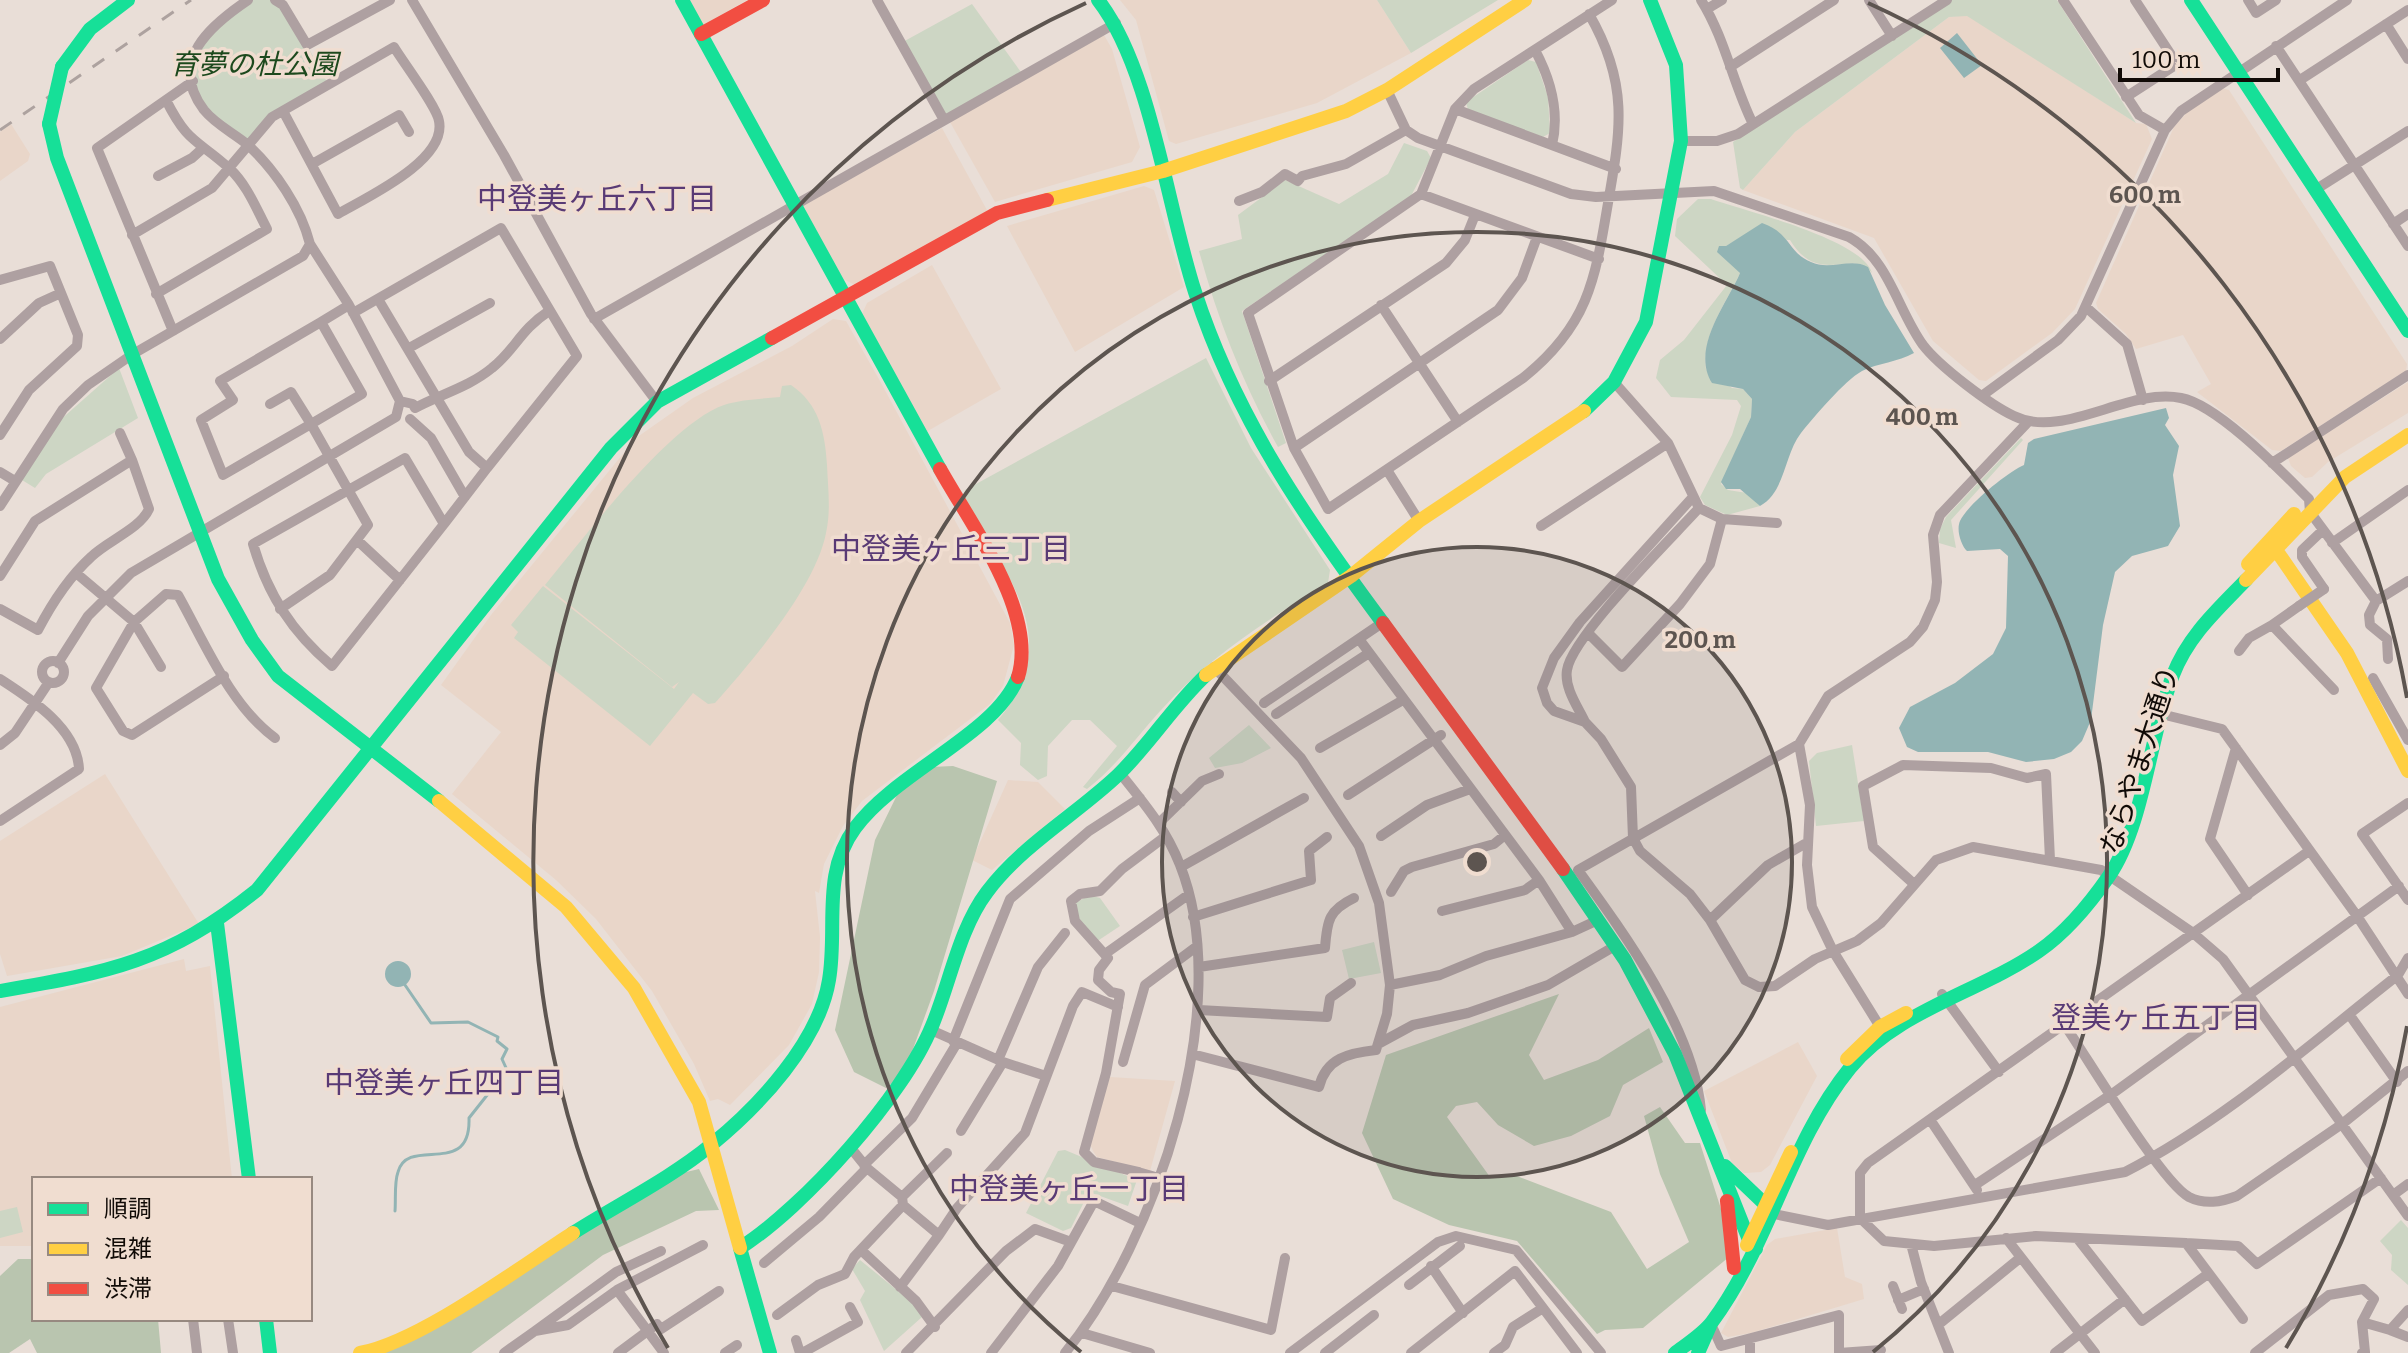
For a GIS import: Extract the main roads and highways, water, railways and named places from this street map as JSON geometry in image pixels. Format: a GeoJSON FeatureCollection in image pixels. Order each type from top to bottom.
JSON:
{"type":"FeatureCollection","features":[{"type":"Feature","properties":{"kind":"water"},"geometry":{"type":"Polygon","coordinates":[[[1957,33],[1982,65],[1964,78],[1940,48],[1957,33]]]}},
{"type":"Feature","properties":{"kind":"water"},"geometry":{"type":"Polygon","coordinates":[[[1762,223],[1779,232],[1798,254],[1811,262],[1826,265],[1855,263],[1868,267],[1885,305],[1914,353],[1862,371],[1838,391],[1801,433],[1775,492],[1760,506],[1740,489],[1726,489],[1721,482],[1751,417],[1752,399],[1743,389],[1712,383],[1706,369],[1705,355],[1713,326],[1740,273],[1717,252],[1719,246],[1726,246],[1762,223]]]}},
{"type":"Feature","properties":{"kind":"water"},"geometry":{"type":"Polygon","coordinates":[[[2166,408],[2169,418],[2165,425],[2179,446],[2173,475],[2180,526],[2168,546],[2132,556],[2115,572],[2103,625],[2091,720],[2082,741],[2071,752],[2054,759],[2026,762],[1988,752],[1918,752],[1907,747],[1899,728],[1910,707],[1955,683],[1993,654],[2006,628],[2008,556],[2000,549],[1967,551],[1959,529],[1964,514],[1989,489],[2024,465],[2028,443],[2034,439],[2166,408]]]}},
{"type":"Feature","properties":{"kind":"water"},"geometry":{"type":"Polygon","coordinates":[[[398,961],[407,965],[411,974],[407,983],[398,987],[389,983],[385,974],[389,965],[398,961]]]}},
{"type":"Feature","properties":{"kind":"waterway"},"geometry":{"type":"LineString","coordinates":[[395,1211],[397,1176],[404,1162],[460,1147],[467,1136],[469,1118],[507,1070],[502,1059],[507,1049],[497,1041],[498,1037],[468,1022],[431,1023],[405,985]]}},
{"type":"Feature","properties":{"kind":"railway"},"geometry":{"type":"LineString","coordinates":[[0,130],[191,0]]}},
{"type":"Feature","properties":{"kind":"district","name":"中登美ヶ丘六丁目"},"geometry":{"type":"Point","coordinates":[597,199]}},
{"type":"Feature","properties":{"kind":"district","name":"中登美ヶ丘三丁目"},"geometry":{"type":"Point","coordinates":[951,549]}},
{"type":"Feature","properties":{"kind":"district","name":"登美ヶ丘五丁目"},"geometry":{"type":"Point","coordinates":[2156,1018]}},
{"type":"Feature","properties":{"kind":"district","name":"中登美ヶ丘四丁目"},"geometry":{"type":"Point","coordinates":[444,1083]}},
{"type":"Feature","properties":{"kind":"district","name":"中登美ヶ丘一丁目"},"geometry":{"type":"Point","coordinates":[1069,1189]}},
{"type":"Feature","properties":{"kind":"park label","name":"育夢の杜公園"},"geometry":{"type":"Point","coordinates":[254,64]}}]}
